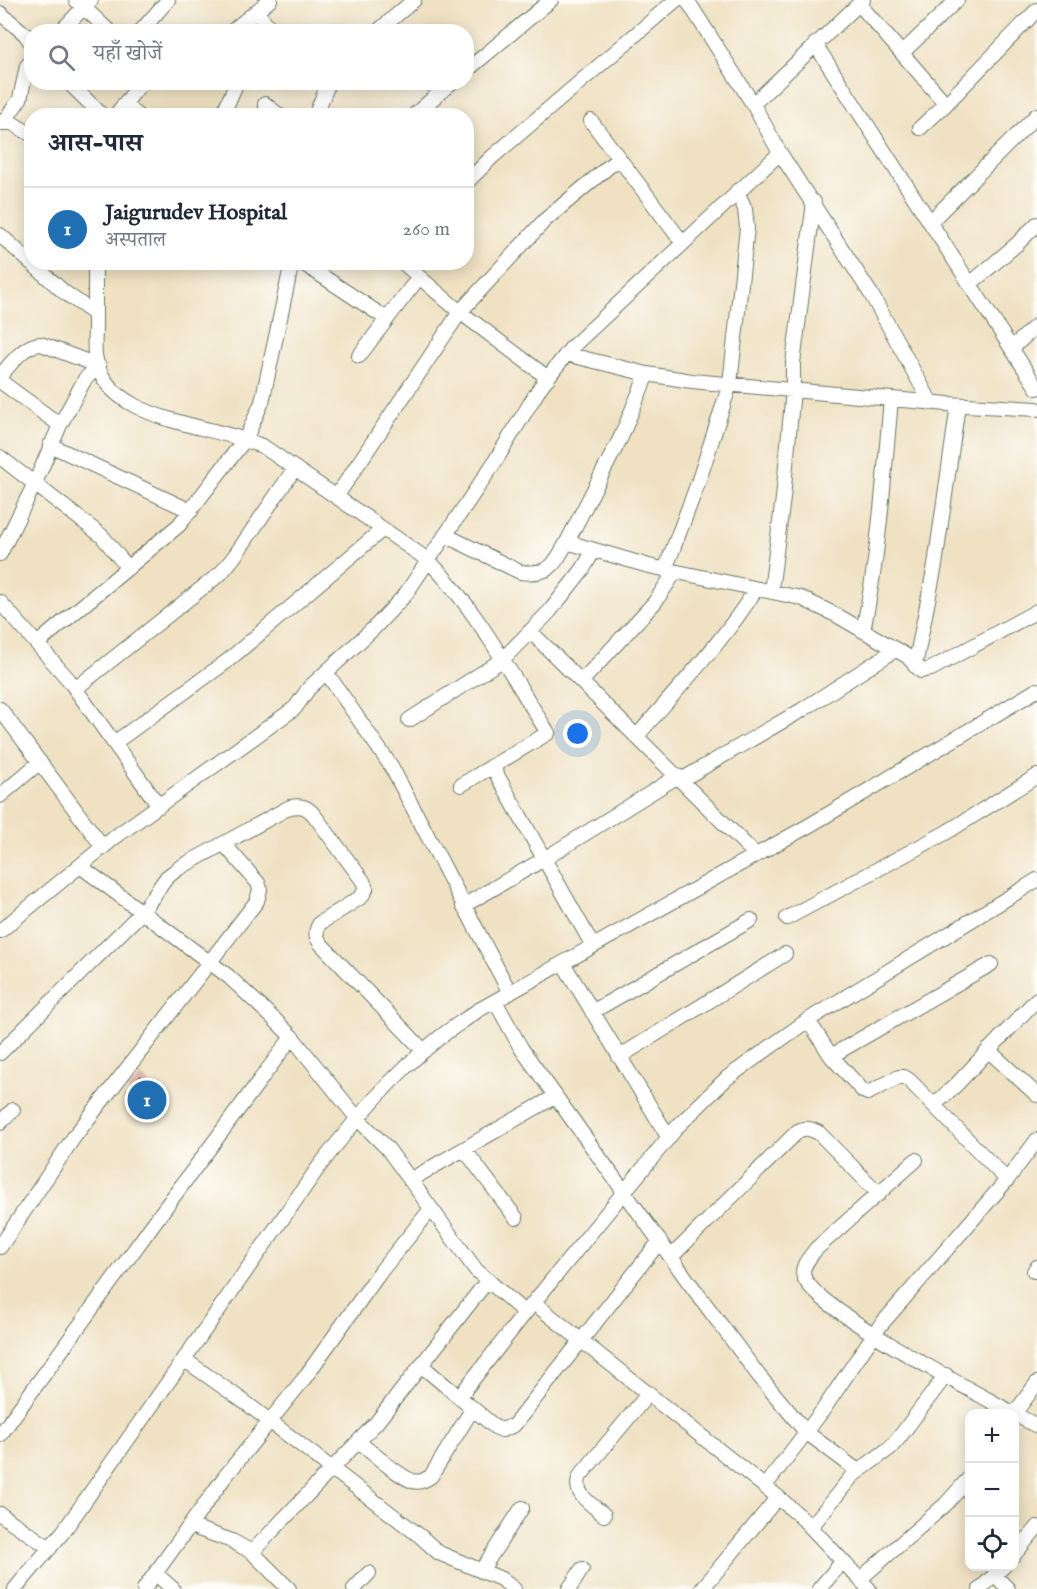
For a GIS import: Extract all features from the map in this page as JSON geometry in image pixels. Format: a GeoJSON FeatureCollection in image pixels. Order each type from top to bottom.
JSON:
{"type":"FeatureCollection","features":[{"type":"Feature","properties":{"kind":"street"},"geometry":{"type":"LineString","coordinates":[[147,24],[168,0]]}},
{"type":"Feature","properties":{"kind":"street"},"geometry":{"type":"LineString","coordinates":[[241,24],[270,0]]}},
{"type":"Feature","properties":{"kind":"street"},"geometry":{"type":"LineString","coordinates":[[386,24],[414,0]]}},
{"type":"Feature","properties":{"kind":"street"},"geometry":{"type":"LineString","coordinates":[[474,63],[551,0]]}},
{"type":"Feature","properties":{"kind":"street"},"geometry":{"type":"LineString","coordinates":[[474,175],[676,0]]}},
{"type":"Feature","properties":{"kind":"street"},"geometry":{"type":"LineString","coordinates":[[687,0],[753,104],[780,153],[814,202],[871,294],[931,403]]}},
{"type":"Feature","properties":{"kind":"street"},"geometry":{"type":"LineString","coordinates":[[902,53],[957,0]]}},
{"type":"Feature","properties":{"kind":"street"},"geometry":{"type":"LineString","coordinates":[[66,24],[83,2],[103,24]]}},
{"type":"Feature","properties":{"kind":"street"},"geometry":{"type":"LineString","coordinates":[[753,104],[861,2],[946,104]]}},
{"type":"Feature","properties":{"kind":"street"},"geometry":{"type":"LineString","coordinates":[[920,128],[1037,10]]}},
{"type":"Feature","properties":{"kind":"street"},"geometry":{"type":"LineString","coordinates":[[256,12],[267,24]]}},
{"type":"Feature","properties":{"kind":"street"},"geometry":{"type":"LineString","coordinates":[[0,13],[24,32]]}},
{"type":"Feature","properties":{"kind":"street"},"geometry":{"type":"LineString","coordinates":[[815,44],[1037,388]]}},
{"type":"Feature","properties":{"kind":"street"},"geometry":{"type":"LineString","coordinates":[[1,123],[20,99],[24,80]]}},
{"type":"Feature","properties":{"kind":"street"},"geometry":{"type":"LineString","coordinates":[[76,90],[95,108]]}},
{"type":"Feature","properties":{"kind":"street"},"geometry":{"type":"LineString","coordinates":[[122,108],[136,90]]}},
{"type":"Feature","properties":{"kind":"street"},"geometry":{"type":"LineString","coordinates":[[226,108],[233,90]]}},
{"type":"Feature","properties":{"kind":"street"},"geometry":{"type":"LineString","coordinates":[[318,108],[324,90]]}},
{"type":"Feature","properties":{"kind":"street"},"geometry":{"type":"LineString","coordinates":[[422,108],[443,90]]}},
{"type":"Feature","properties":{"kind":"street"},"geometry":{"type":"LineString","coordinates":[[265,104],[270,108]]}},
{"type":"Feature","properties":{"kind":"street"},"geometry":{"type":"LineString","coordinates":[[930,222],[1037,114]]}},
{"type":"Feature","properties":{"kind":"street"},"geometry":{"type":"LineString","coordinates":[[591,121],[682,242]]}},
{"type":"Feature","properties":{"kind":"street"},"geometry":{"type":"LineString","coordinates":[[1,123],[12,123],[24,130]]}},
{"type":"Feature","properties":{"kind":"street"},"geometry":{"type":"LineString","coordinates":[[0,931],[103,847],[295,708],[309,688],[398,603],[566,354],[682,242],[780,153]]}},
{"type":"Feature","properties":{"kind":"street"},"geometry":{"type":"LineString","coordinates":[[336,497],[460,312],[545,220],[619,158]]}},
{"type":"Feature","properties":{"kind":"street"},"geometry":{"type":"LineString","coordinates":[[582,681],[655,602],[670,571],[730,384],[747,228],[746,209],[736,192]]}},
{"type":"Feature","properties":{"kind":"street"},"geometry":{"type":"LineString","coordinates":[[771,591],[783,498],[796,341],[814,202]]}},
{"type":"Feature","properties":{"kind":"street"},"geometry":{"type":"LineString","coordinates":[[970,284],[1037,224]]}},
{"type":"Feature","properties":{"kind":"street"},"geometry":{"type":"LineString","coordinates":[[3,244],[24,261]]}},
{"type":"Feature","properties":{"kind":"street"},"geometry":{"type":"LineString","coordinates":[[36,270],[95,314]]}},
{"type":"Feature","properties":{"kind":"street"},"geometry":{"type":"LineString","coordinates":[[95,270],[95,355],[110,386],[121,398],[136,407],[218,432],[246,438],[264,447],[428,560],[462,599],[548,734],[461,785]]}},
{"type":"Feature","properties":{"kind":"street"},"geometry":{"type":"LineString","coordinates":[[38,643],[179,525],[246,438],[262,402],[290,270]]}},
{"type":"Feature","properties":{"kind":"street"},"geometry":{"type":"LineString","coordinates":[[313,270],[387,319]]}},
{"type":"Feature","properties":{"kind":"street"},"geometry":{"type":"LineString","coordinates":[[411,270],[460,312],[548,378]]}},
{"type":"Feature","properties":{"kind":"street"},"geometry":{"type":"LineString","coordinates":[[359,356],[419,277]]}},
{"type":"Feature","properties":{"kind":"street"},"geometry":{"type":"LineString","coordinates":[[1012,348],[1037,325]]}},
{"type":"Feature","properties":{"kind":"street"},"geometry":{"type":"LineString","coordinates":[[0,376],[27,348],[34,344],[41,344],[99,366]]}},
{"type":"Feature","properties":{"kind":"street"},"geometry":{"type":"LineString","coordinates":[[566,354],[647,374],[692,381],[931,403],[1037,409]]}},
{"type":"Feature","properties":{"kind":"street"},"geometry":{"type":"LineString","coordinates":[[0,554],[60,425],[85,380],[99,366]]}},
{"type":"Feature","properties":{"kind":"street"},"geometry":{"type":"LineString","coordinates":[[445,535],[520,572],[533,573],[549,570],[555,564],[567,542],[621,437],[647,374]]}},
{"type":"Feature","properties":{"kind":"street"},"geometry":{"type":"LineString","coordinates":[[0,381],[60,425]]}},
{"type":"Feature","properties":{"kind":"street"},"geometry":{"type":"LineString","coordinates":[[863,632],[880,534],[891,399]]}},
{"type":"Feature","properties":{"kind":"street"},"geometry":{"type":"LineString","coordinates":[[915,666],[935,565],[958,405]]}},
{"type":"Feature","properties":{"kind":"street"},"geometry":{"type":"LineString","coordinates":[[50,446],[191,511]]}},
{"type":"Feature","properties":{"kind":"street"},"geometry":{"type":"LineString","coordinates":[[0,457],[102,536],[128,568]]}},
{"type":"Feature","properties":{"kind":"street"},"geometry":{"type":"LineString","coordinates":[[75,689],[221,573],[295,468]]}},
{"type":"Feature","properties":{"kind":"street"},"geometry":{"type":"LineString","coordinates":[[114,743],[226,662],[383,529]]}},
{"type":"Feature","properties":{"kind":"street"},"geometry":{"type":"LineString","coordinates":[[567,542],[670,571],[801,598],[838,616],[907,656],[921,670],[932,669],[1037,611]]}},
{"type":"Feature","properties":{"kind":"street"},"geometry":{"type":"LineString","coordinates":[[409,720],[502,660],[550,611],[583,569],[594,550]]}},
{"type":"Feature","properties":{"kind":"street"},"geometry":{"type":"LineString","coordinates":[[637,736],[741,612],[756,589]]}},
{"type":"Feature","properties":{"kind":"street"},"geometry":{"type":"LineString","coordinates":[[1,606],[38,643],[75,689],[159,806]]}},
{"type":"Feature","properties":{"kind":"street"},"geometry":{"type":"LineString","coordinates":[[530,631],[756,855]]}},
{"type":"Feature","properties":{"kind":"street"},"geometry":{"type":"LineString","coordinates":[[463,906],[679,778],[802,710],[895,650]]}},
{"type":"Feature","properties":{"kind":"street"},"geometry":{"type":"LineString","coordinates":[[326,672],[391,766],[510,993]]}},
{"type":"Feature","properties":{"kind":"street"},"geometry":{"type":"LineString","coordinates":[[15,1589],[50,1548],[185,1360],[318,1168],[357,1118],[394,1078],[424,1051],[439,1038],[495,1001],[756,855],[1037,690]]}},
{"type":"Feature","properties":{"kind":"street"},"geometry":{"type":"LineString","coordinates":[[0,709],[103,847]]}},
{"type":"Feature","properties":{"kind":"street"},"geometry":{"type":"LineString","coordinates":[[0,796],[40,762]]}},
{"type":"Feature","properties":{"kind":"street"},"geometry":{"type":"LineString","coordinates":[[492,766],[593,946]]}},
{"type":"Feature","properties":{"kind":"street"},"geometry":{"type":"LineString","coordinates":[[787,918],[947,832],[1037,776]]}},
{"type":"Feature","properties":{"kind":"street"},"geometry":{"type":"LineString","coordinates":[[0,1053],[142,912],[167,877],[179,868],[290,807],[299,806],[309,808],[363,881],[366,889],[365,894],[361,897],[320,923],[316,928],[316,936],[321,944],[424,1051]]}},
{"type":"Feature","properties":{"kind":"street"},"geometry":{"type":"LineString","coordinates":[[0,1247],[74,1137],[260,895],[258,883],[224,844]]}},
{"type":"Feature","properties":{"kind":"street"},"geometry":{"type":"LineString","coordinates":[[80,866],[209,962],[252,997],[292,1036],[357,1118],[387,1148],[476,1269],[488,1280],[580,1340],[765,1486],[811,1527],[865,1584],[946,1504],[965,1482]]}},
{"type":"Feature","properties":{"kind":"street"},"geometry":{"type":"LineString","coordinates":[[459,1397],[678,1126],[727,1078],[808,1020],[1037,880]]}},
{"type":"Feature","properties":{"kind":"street"},"geometry":{"type":"LineString","coordinates":[[592,1012],[751,920]]}},
{"type":"Feature","properties":{"kind":"street"},"geometry":{"type":"LineString","coordinates":[[619,1057],[785,954]]}},
{"type":"Feature","properties":{"kind":"street"},"geometry":{"type":"LineString","coordinates":[[563,963],[669,1138]]}},
{"type":"Feature","properties":{"kind":"street"},"geometry":{"type":"LineString","coordinates":[[831,1056],[991,964]]}},
{"type":"Feature","properties":{"kind":"street"},"geometry":{"type":"LineString","coordinates":[[934,1105],[1037,999]]}},
{"type":"Feature","properties":{"kind":"street"},"geometry":{"type":"LineString","coordinates":[[495,1001],[522,1048],[759,1376],[806,1432],[858,1471]]}},
{"type":"Feature","properties":{"kind":"street"},"geometry":{"type":"LineString","coordinates":[[808,1020],[831,1056],[863,1091],[868,1093],[899,1077],[904,1077],[1007,1180]]}},
{"type":"Feature","properties":{"kind":"street"},"geometry":{"type":"LineString","coordinates":[[0,1435],[292,1036]]}},
{"type":"Feature","properties":{"kind":"street"},"geometry":{"type":"LineString","coordinates":[[988,1050],[1037,1095]]}},
{"type":"Feature","properties":{"kind":"street"},"geometry":{"type":"LineString","coordinates":[[410,1180],[556,1096]]}},
{"type":"Feature","properties":{"kind":"street"},"geometry":{"type":"LineString","coordinates":[[0,1123],[13,1110]]}},
{"type":"Feature","properties":{"kind":"street"},"geometry":{"type":"LineString","coordinates":[[671,1257],[803,1128],[819,1133],[879,1194]]}},
{"type":"Feature","properties":{"kind":"street"},"geometry":{"type":"LineString","coordinates":[[765,1486],[806,1432],[874,1334],[1007,1180],[1037,1140]]}},
{"type":"Feature","properties":{"kind":"street"},"geometry":{"type":"LineString","coordinates":[[464,1149],[516,1218]]}},
{"type":"Feature","properties":{"kind":"street"},"geometry":{"type":"LineString","coordinates":[[916,1160],[816,1250],[803,1270],[804,1276],[810,1287],[836,1310],[1005,1409]]}},
{"type":"Feature","properties":{"kind":"street"},"geometry":{"type":"LineString","coordinates":[[144,1589],[224,1478],[303,1380],[381,1271],[431,1209]]}},
{"type":"Feature","properties":{"kind":"street"},"geometry":{"type":"LineString","coordinates":[[422,1366],[495,1427],[502,1430],[514,1425],[660,1241]]}},
{"type":"Feature","properties":{"kind":"street"},"geometry":{"type":"LineString","coordinates":[[252,1552],[376,1424],[488,1280]]}},
{"type":"Feature","properties":{"kind":"street"},"geometry":{"type":"LineString","coordinates":[[185,1360],[270,1421],[439,1553],[501,1579],[514,1589]]}},
{"type":"Feature","properties":{"kind":"street"},"geometry":{"type":"LineString","coordinates":[[811,1527],[858,1471],[894,1443],[946,1375]]}},
{"type":"Feature","properties":{"kind":"street"},"geometry":{"type":"LineString","coordinates":[[1018,1409],[1037,1383]]}},
{"type":"Feature","properties":{"kind":"street"},"geometry":{"type":"LineString","coordinates":[[604,1515],[580,1495],[576,1488],[577,1483],[580,1476],[649,1393]]}},
{"type":"Feature","properties":{"kind":"street"},"geometry":{"type":"LineString","coordinates":[[358,1442],[405,1476],[414,1481],[424,1481],[430,1476],[473,1408]]}},
{"type":"Feature","properties":{"kind":"street"},"geometry":{"type":"LineString","coordinates":[[1019,1417],[1037,1426]]}},
{"type":"Feature","properties":{"kind":"street"},"geometry":{"type":"LineString","coordinates":[[702,1589],[778,1497]]}},
{"type":"Feature","properties":{"kind":"street"},"geometry":{"type":"LineString","coordinates":[[481,1571],[522,1508]]}},
{"type":"Feature","properties":{"kind":"street"},"geometry":{"type":"LineString","coordinates":[[0,1514],[50,1548]]}},
{"type":"Feature","properties":{"kind":"street"},"geometry":{"type":"LineString","coordinates":[[190,1526],[232,1541],[252,1552],[288,1589]]}},
{"type":"Feature","properties":{"kind":"street"},"geometry":{"type":"LineString","coordinates":[[1019,1549],[1037,1527]]}},
{"type":"Feature","properties":{"kind":"street"},"geometry":{"type":"LineString","coordinates":[[819,1589],[843,1561]]}},
{"type":"Feature","properties":{"kind":"street"},"geometry":{"type":"LineString","coordinates":[[569,1589],[582,1569]]}},
{"type":"Feature","properties":{"kind":"street"},"geometry":{"type":"LineString","coordinates":[[980,1589],[999,1571],[1008,1589]]}},
{"type":"Feature","properties":{"kind":"street"},"geometry":{"type":"LineString","coordinates":[[354,1589],[369,1573]]}},
{"type":"Feature","properties":{"kind":"street"},"geometry":{"type":"LineString","coordinates":[[156,1574],[173,1589]]}},
{"type":"Feature","properties":{"kind":"building"},"geometry":{"type":"Polygon","coordinates":[[[141,1076],[165,1100],[151,1114],[127,1090],[141,1076]]]}},
{"type":"Feature","properties":{"kind":"place","name":"Jaigurudev Hospital"},"geometry":{"type":"Point","coordinates":[147,1100]}}]}
